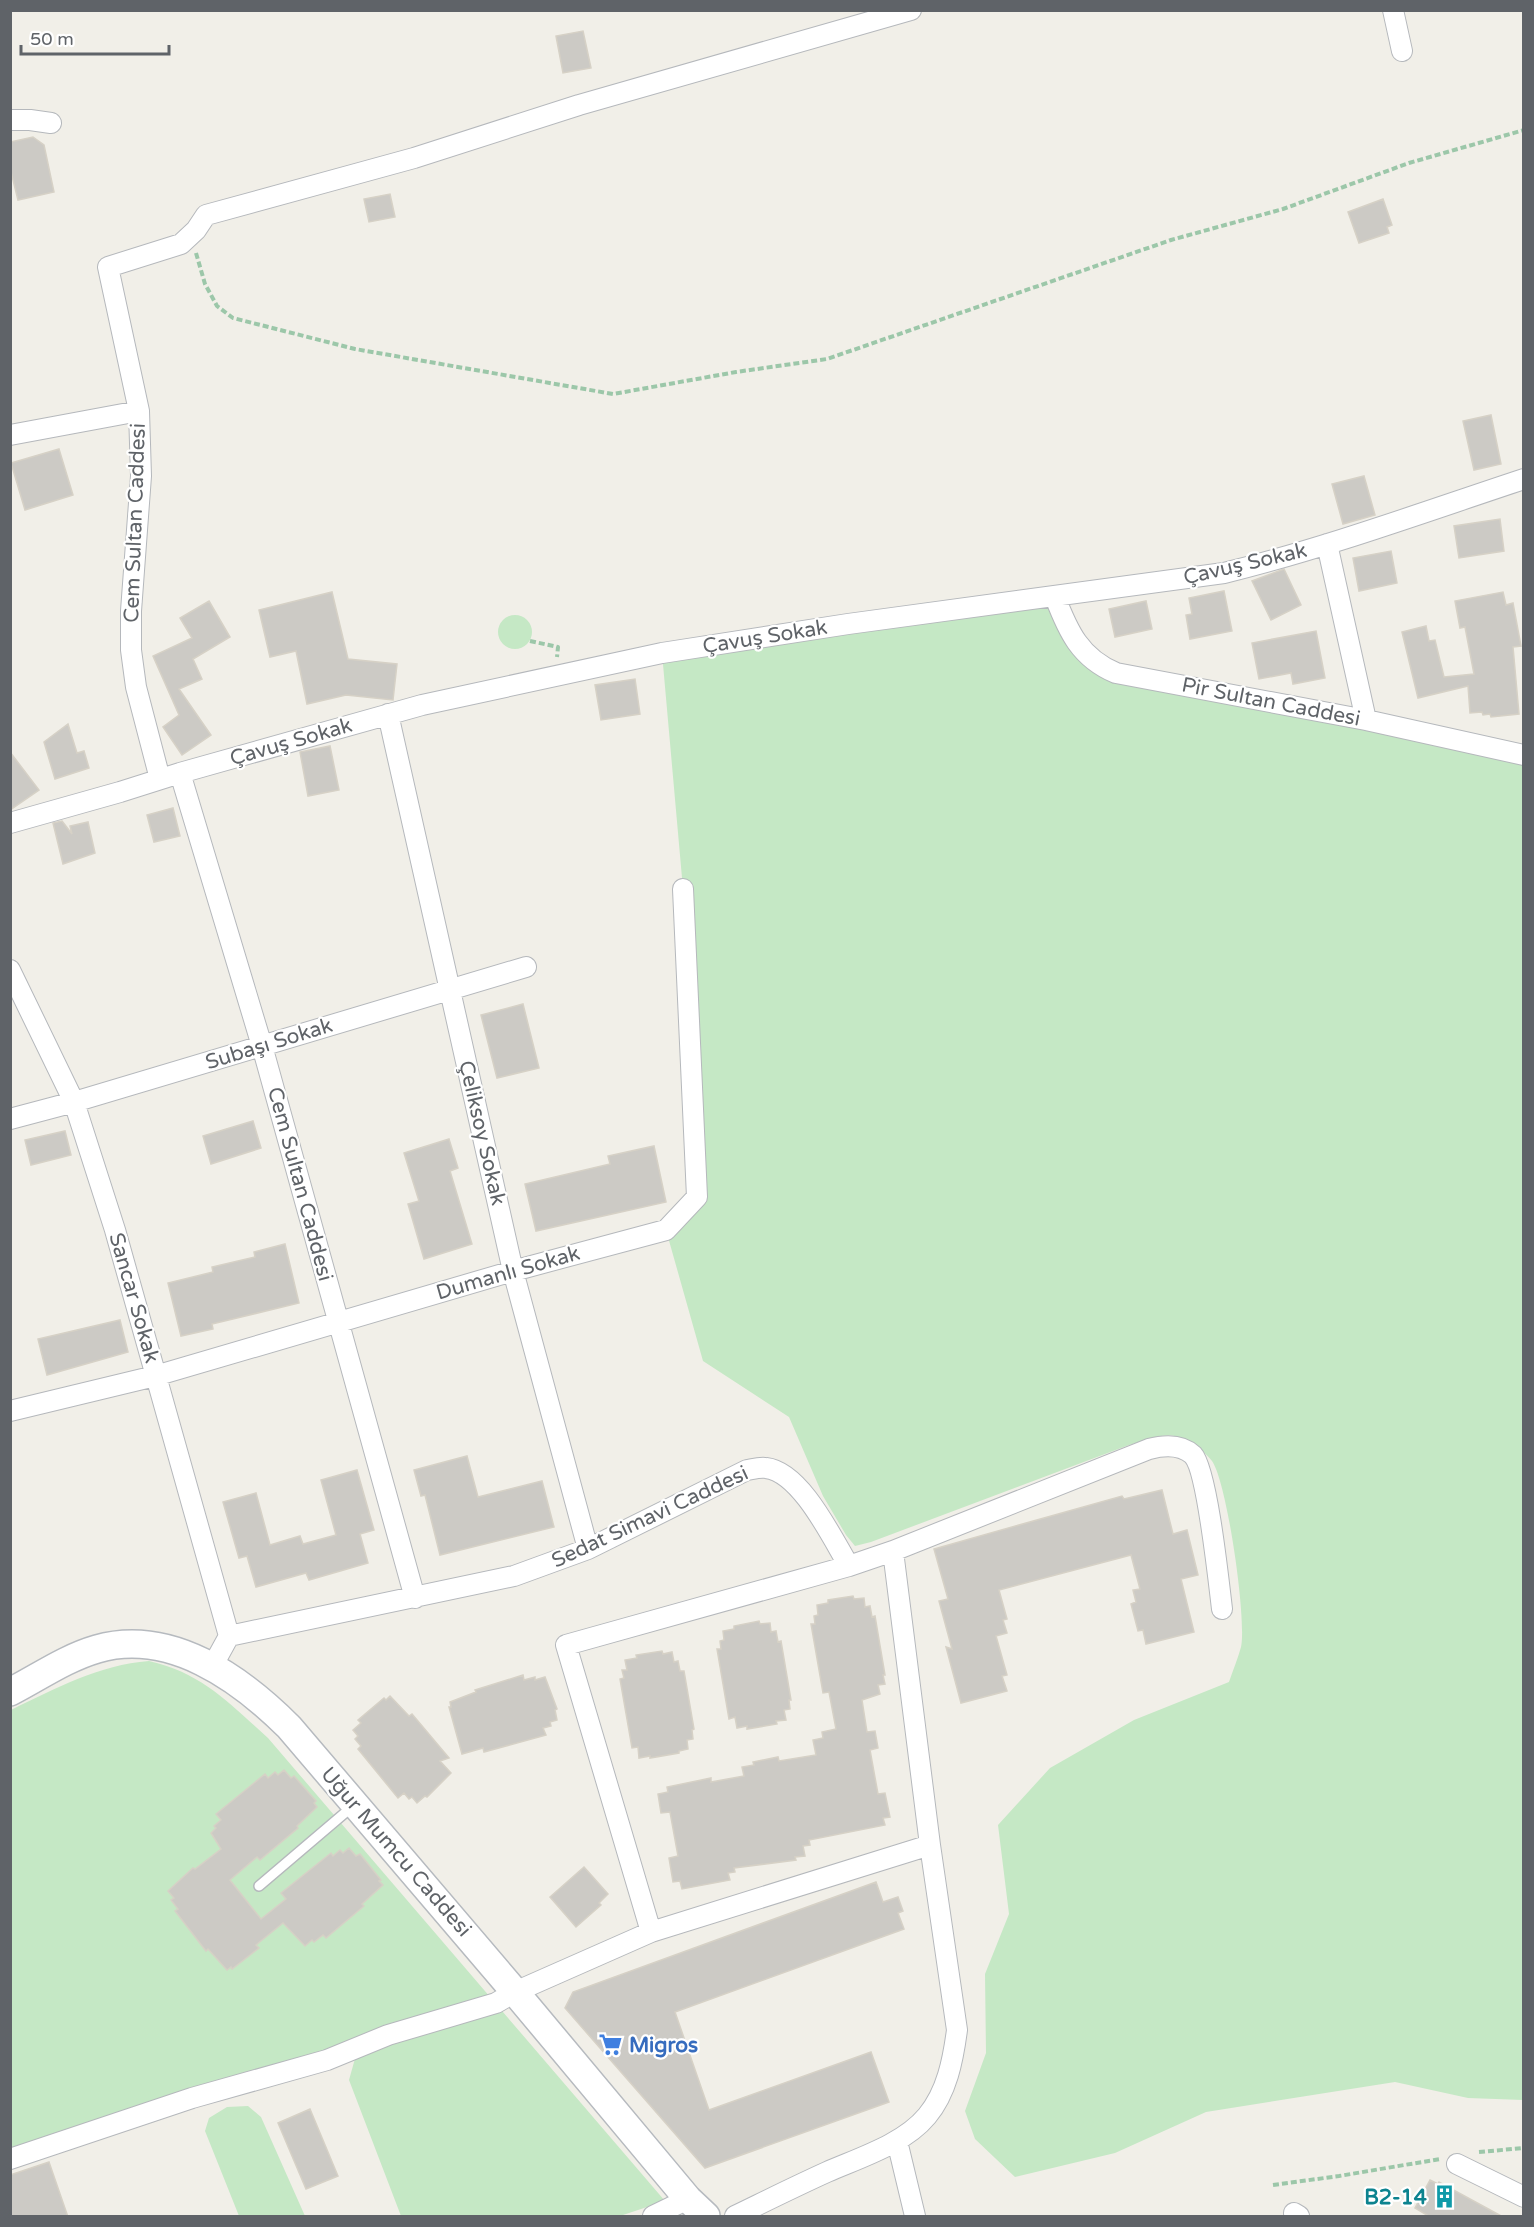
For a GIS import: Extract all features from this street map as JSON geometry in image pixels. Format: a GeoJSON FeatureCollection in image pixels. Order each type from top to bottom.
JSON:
{"type":"FeatureCollection","features":[{"type":"Feature","properties":{"kind":"street"},"geometry":{"type":"LineString","coordinates":[[196,230],[206,215],[414,158],[579,105],[911,10]]}},
{"type":"Feature","properties":{"kind":"street"},"geometry":{"type":"LineString","coordinates":[[1393,10],[1402,51]]}},
{"type":"Feature","properties":{"kind":"street"},"geometry":{"type":"LineString","coordinates":[[10,120],[51,123]]}},
{"type":"Feature","properties":{"kind":"street","name":"Cem Sultan Caddesi"},"geometry":{"type":"LineString","coordinates":[[160,779],[136,687],[131,650],[131,611],[141,476],[139,411],[108,267],[181,244],[196,230]]}},
{"type":"Feature","properties":{"kind":"street"},"geometry":{"type":"LineString","coordinates":[[10,435],[139,411]]}},
{"type":"Feature","properties":{"kind":"street","name":"Çavuş Sokak"},"geometry":{"type":"LineString","coordinates":[[10,823],[180,772],[388,714],[662,653],[859,623],[1224,573],[1327,544],[1524,479]]}},
{"type":"Feature","properties":{"kind":"street"},"geometry":{"type":"LineString","coordinates":[[1327,544],[1366,720]]}},
{"type":"Feature","properties":{"kind":"street","name":"Pir Sultan Caddesi"},"geometry":{"type":"LineString","coordinates":[[1055,597],[1078,645],[1089,658],[1116,673],[1366,720],[1524,755]]}},
{"type":"Feature","properties":{"kind":"street","name":"Çeliksoy Sokak"},"geometry":{"type":"LineString","coordinates":[[388,714],[513,1271],[588,1549]]}},
{"type":"Feature","properties":{"kind":"street","name":"Cem Sultan Caddesi"},"geometry":{"type":"LineString","coordinates":[[180,772],[262,1046],[415,1598]]}},
{"type":"Feature","properties":{"kind":"street","name":"Dumanlı Sokak"},"geometry":{"type":"LineString","coordinates":[[10,1411],[155,1376],[513,1271],[666,1230],[697,1197],[683,889]]}},
{"type":"Feature","properties":{"kind":"street","name":"Subaşı Sokak"},"geometry":{"type":"LineString","coordinates":[[10,1119],[526,968]]}},
{"type":"Feature","properties":{"kind":"street","name":"Sancar Sokak"},"geometry":{"type":"LineString","coordinates":[[10,970],[74,1102],[115,1230],[229,1636]]}},
{"type":"Feature","properties":{"kind":"street"},"geometry":{"type":"LineString","coordinates":[[651,1932],[566,1645],[849,1566],[1164,1445],[1183,1448],[1194,1456],[1200,1473],[1215,1546],[1222,1609]]}},
{"type":"Feature","properties":{"kind":"street","name":"Sedat Simavi Caddesi"},"geometry":{"type":"LineString","coordinates":[[229,1636],[514,1576],[588,1549],[740,1473],[764,1467],[786,1476],[809,1499],[849,1566]]}},
{"type":"Feature","properties":{"kind":"street"},"geometry":{"type":"LineString","coordinates":[[735,2217],[897,2141],[927,2117],[946,2085],[953,2060],[957,2030],[930,1845],[893,1551]]}},
{"type":"Feature","properties":{"kind":"street"},"geometry":{"type":"LineString","coordinates":[[212,1666],[229,1636]]}},
{"type":"Feature","properties":{"kind":"street","name":"Uğur Mumcu Caddesi"},"geometry":{"type":"LineString","coordinates":[[10,1692],[65,1661],[99,1649],[129,1645],[168,1648],[212,1666],[263,1702],[289,1727],[697,2208]]}},
{"type":"Feature","properties":{"kind":"street"},"geometry":{"type":"LineString","coordinates":[[10,2159],[192,2098],[327,2060],[388,2035],[496,2003],[515,1992],[651,1932],[930,1845]]}},
{"type":"Feature","properties":{"kind":"street"},"geometry":{"type":"LineString","coordinates":[[897,2141],[915,2217]]}},
{"type":"Feature","properties":{"kind":"street"},"geometry":{"type":"LineString","coordinates":[[1450,2161],[1524,2197]]}},
{"type":"Feature","properties":{"kind":"street"},"geometry":{"type":"LineString","coordinates":[[653,2217],[697,2208]]}},
{"type":"Feature","properties":{"kind":"lane"},"geometry":{"type":"LineString","coordinates":[[259,1886],[355,1804]]}},
{"type":"Feature","properties":{"kind":"path"},"geometry":{"type":"LineString","coordinates":[[196,230],[195,251],[205,284],[217,306],[233,318],[355,349],[613,394],[827,358],[1171,240],[1283,209],[1409,162],[1524,130]]}},
{"type":"Feature","properties":{"kind":"path"},"geometry":{"type":"LineString","coordinates":[[530,641],[558,647],[557,676]]}},
{"type":"Feature","properties":{"kind":"path"},"geometry":{"type":"LineString","coordinates":[[1473,2153],[1524,2148]]}},
{"type":"Feature","properties":{"kind":"path"},"geometry":{"type":"LineString","coordinates":[[1273,2185],[1450,2161]]}},
{"type":"Feature","properties":{"kind":"green space"},"geometry":{"type":"Polygon","coordinates":[[[1055,597],[1089,658],[1523,755],[1523,2100],[1468,2098],[1395,2082],[1206,2112],[1115,2153],[1015,2177],[975,2139],[965,2111],[986,2053],[985,1974],[1009,1914],[998,1825],[1050,1768],[1134,1720],[1229,1682],[1241,1647],[1242,1632],[1238,1582],[1224,1495],[1212,1461],[1205,1454],[1178,1437],[1160,1436],[1129,1445],[855,1546],[823,1496],[789,1417],[703,1361],[666,1230],[697,1196],[683,889],[662,653],[1055,597]]]}},
{"type":"Feature","properties":{"kind":"green space"},"geometry":{"type":"Polygon","coordinates":[[[515,615],[527,620],[532,632],[527,644],[515,649],[503,644],[498,632],[503,620],[515,615]]]}},
{"type":"Feature","properties":{"kind":"green space"},"geometry":{"type":"Polygon","coordinates":[[[149,1661],[168,1666],[200,1681],[227,1701],[268,1738],[665,2201],[620,2216],[401,2216],[349,2080],[358,2048],[11,2159],[11,1710],[95,1672],[149,1661]]]}},
{"type":"Feature","properties":{"kind":"green space"},"geometry":{"type":"Polygon","coordinates":[[[248,2106],[261,2117],[305,2216],[239,2216],[205,2131],[209,2118],[227,2107],[248,2106]]]}},
{"type":"Feature","properties":{"kind":"building"},"geometry":{"type":"Polygon","coordinates":[[[583,31],[591,68],[563,73],[556,36],[583,31]]]}},
{"type":"Feature","properties":{"kind":"building"},"geometry":{"type":"Polygon","coordinates":[[[33,137],[44,145],[54,192],[18,200],[10,168],[10,142],[33,137]]]}},
{"type":"Feature","properties":{"kind":"building"},"geometry":{"type":"Polygon","coordinates":[[[390,194],[395,217],[369,222],[364,199],[390,194]]]}},
{"type":"Feature","properties":{"kind":"building"},"geometry":{"type":"Polygon","coordinates":[[[1383,199],[1392,225],[1387,227],[1389,233],[1359,243],[1348,212],[1383,199]]]}},
{"type":"Feature","properties":{"kind":"building"},"geometry":{"type":"Polygon","coordinates":[[[1491,415],[1501,464],[1474,470],[1463,421],[1491,415]]]}},
{"type":"Feature","properties":{"kind":"building"},"geometry":{"type":"Polygon","coordinates":[[[59,449],[73,495],[25,510],[11,463],[59,449]]]}},
{"type":"Feature","properties":{"kind":"building"},"geometry":{"type":"Polygon","coordinates":[[[1364,476],[1375,515],[1343,524],[1332,484],[1364,476]]]}},
{"type":"Feature","properties":{"kind":"building"},"geometry":{"type":"Polygon","coordinates":[[[1500,519],[1504,551],[1459,558],[1454,526],[1500,519]]]}},
{"type":"Feature","properties":{"kind":"building"},"geometry":{"type":"Polygon","coordinates":[[[1391,551],[1397,583],[1359,591],[1353,558],[1391,551]]]}},
{"type":"Feature","properties":{"kind":"building"},"geometry":{"type":"Polygon","coordinates":[[[1284,569],[1301,605],[1271,620],[1252,581],[1284,569]]]}},
{"type":"Feature","properties":{"kind":"building"},"geometry":{"type":"Polygon","coordinates":[[[1224,591],[1232,631],[1190,639],[1186,615],[1192,614],[1189,598],[1224,591]]]}},
{"type":"Feature","properties":{"kind":"building"},"geometry":{"type":"Polygon","coordinates":[[[332,592],[348,659],[397,664],[393,700],[346,695],[307,704],[296,651],[270,657],[259,610],[332,592]]]}},
{"type":"Feature","properties":{"kind":"building"},"geometry":{"type":"Polygon","coordinates":[[[1503,592],[1506,605],[1513,603],[1521,646],[1513,647],[1519,714],[1491,717],[1490,714],[1483,715],[1482,712],[1470,713],[1468,686],[1418,698],[1402,632],[1426,626],[1429,641],[1435,640],[1444,677],[1474,674],[1465,627],[1460,628],[1455,601],[1503,592]]]}},
{"type":"Feature","properties":{"kind":"building"},"geometry":{"type":"Polygon","coordinates":[[[209,601],[230,637],[193,659],[202,679],[179,689],[211,735],[182,755],[163,727],[179,715],[153,656],[192,638],[180,618],[209,601]]]}},
{"type":"Feature","properties":{"kind":"building"},"geometry":{"type":"Polygon","coordinates":[[[1146,601],[1152,629],[1115,637],[1109,609],[1146,601]]]}},
{"type":"Feature","properties":{"kind":"building"},"geometry":{"type":"Polygon","coordinates":[[[1316,631],[1325,678],[1293,684],[1291,673],[1259,679],[1252,643],[1316,631]]]}},
{"type":"Feature","properties":{"kind":"building"},"geometry":{"type":"Polygon","coordinates":[[[635,679],[640,714],[601,720],[595,685],[635,679]]]}},
{"type":"Feature","properties":{"kind":"building"},"geometry":{"type":"Polygon","coordinates":[[[68,724],[77,753],[84,751],[89,768],[55,779],[44,742],[68,724]]]}},
{"type":"Feature","properties":{"kind":"building"},"geometry":{"type":"Polygon","coordinates":[[[330,746],[339,790],[308,796],[300,752],[330,746]]]}},
{"type":"Feature","properties":{"kind":"building"},"geometry":{"type":"Polygon","coordinates":[[[10,752],[39,790],[10,810],[10,752]]]}},
{"type":"Feature","properties":{"kind":"building"},"geometry":{"type":"Polygon","coordinates":[[[173,808],[180,836],[154,842],[147,815],[173,808]]]}},
{"type":"Feature","properties":{"kind":"building"},"geometry":{"type":"Polygon","coordinates":[[[62,821],[72,834],[70,826],[88,822],[95,853],[63,864],[53,823],[62,821]]]}},
{"type":"Feature","properties":{"kind":"building"},"geometry":{"type":"Polygon","coordinates":[[[523,1004],[539,1068],[497,1078],[481,1015],[523,1004]]]}},
{"type":"Feature","properties":{"kind":"building"},"geometry":{"type":"Polygon","coordinates":[[[253,1121],[261,1148],[211,1164],[203,1136],[253,1121]]]}},
{"type":"Feature","properties":{"kind":"building"},"geometry":{"type":"Polygon","coordinates":[[[65,1131],[71,1155],[31,1165],[25,1140],[65,1131]]]}},
{"type":"Feature","properties":{"kind":"building"},"geometry":{"type":"Polygon","coordinates":[[[449,1139],[458,1168],[450,1171],[472,1244],[424,1259],[408,1204],[419,1201],[404,1153],[449,1139]]]}},
{"type":"Feature","properties":{"kind":"building"},"geometry":{"type":"Polygon","coordinates":[[[654,1146],[666,1202],[536,1231],[525,1184],[610,1164],[608,1156],[654,1146]]]}},
{"type":"Feature","properties":{"kind":"building"},"geometry":{"type":"Polygon","coordinates":[[[285,1244],[299,1303],[212,1324],[213,1329],[181,1336],[168,1283],[213,1272],[212,1267],[255,1257],[254,1252],[285,1244]]]}},
{"type":"Feature","properties":{"kind":"building"},"geometry":{"type":"Polygon","coordinates":[[[120,1320],[128,1352],[47,1375],[38,1339],[120,1320]]]}},
{"type":"Feature","properties":{"kind":"building"},"geometry":{"type":"Polygon","coordinates":[[[467,1456],[478,1497],[542,1481],[554,1527],[440,1555],[425,1495],[421,1496],[414,1470],[467,1456]]]}},
{"type":"Feature","properties":{"kind":"building"},"geometry":{"type":"Polygon","coordinates":[[[357,1470],[374,1530],[360,1534],[368,1563],[309,1580],[306,1573],[256,1587],[247,1556],[239,1558],[223,1502],[256,1493],[270,1545],[300,1536],[303,1544],[336,1535],[321,1480],[357,1470]]]}},
{"type":"Feature","properties":{"kind":"building"},"geometry":{"type":"Polygon","coordinates":[[[1162,1490],[1173,1534],[1187,1530],[1198,1575],[1181,1579],[1194,1632],[1146,1644],[1143,1630],[1138,1631],[1131,1604],[1136,1602],[1133,1590],[1140,1589],[1131,1555],[999,1590],[1007,1619],[1003,1620],[1007,1633],[996,1636],[1007,1675],[1002,1676],[1007,1691],[961,1703],[946,1647],[952,1649],[939,1601],[948,1599],[934,1549],[1122,1496],[1124,1499],[1162,1490]]]}},
{"type":"Feature","properties":{"kind":"building"},"geometry":{"type":"Polygon","coordinates":[[[853,1596],[854,1599],[864,1598],[865,1607],[870,1606],[872,1617],[875,1616],[885,1675],[883,1675],[885,1684],[878,1685],[880,1694],[862,1700],[867,1732],[875,1731],[878,1748],[870,1750],[878,1794],[885,1793],[890,1817],[883,1818],[885,1825],[809,1840],[810,1845],[803,1846],[805,1856],[795,1857],[796,1860],[734,1868],[735,1872],[728,1873],[730,1880],[682,1889],[680,1881],[673,1882],[669,1858],[678,1856],[670,1812],[661,1813],[658,1794],[668,1792],[667,1787],[711,1778],[711,1782],[744,1776],[742,1767],[754,1765],[753,1762],[778,1757],[779,1761],[816,1755],[813,1740],[823,1738],[822,1732],[836,1729],[829,1692],[823,1693],[811,1624],[815,1624],[814,1616],[818,1615],[817,1605],[828,1603],[828,1600],[853,1596]]]}},
{"type":"Feature","properties":{"kind":"building"},"geometry":{"type":"Polygon","coordinates":[[[759,1621],[760,1624],[770,1623],[771,1632],[776,1631],[778,1642],[781,1641],[791,1700],[789,1700],[790,1709],[784,1710],[786,1720],[776,1721],[777,1724],[747,1729],[747,1726],[737,1728],[735,1717],[729,1719],[717,1649],[721,1649],[720,1641],[724,1640],[723,1631],[734,1629],[734,1626],[759,1621]]]}},
{"type":"Feature","properties":{"kind":"building"},"geometry":{"type":"Polygon","coordinates":[[[662,1651],[663,1654],[672,1652],[674,1662],[678,1661],[680,1671],[684,1671],[694,1729],[692,1730],[693,1739],[687,1740],[688,1749],[679,1751],[679,1753],[639,1758],[638,1747],[632,1748],[620,1679],[624,1678],[622,1670],[627,1670],[625,1660],[637,1658],[636,1655],[662,1651]]]}},
{"type":"Feature","properties":{"kind":"building"},"geometry":{"type":"Polygon","coordinates":[[[523,1675],[524,1680],[545,1677],[557,1709],[555,1710],[557,1720],[550,1722],[551,1726],[543,1728],[546,1735],[484,1752],[483,1748],[462,1754],[449,1707],[451,1707],[450,1702],[476,1692],[475,1690],[523,1675]]]}},
{"type":"Feature","properties":{"kind":"building"},"geometry":{"type":"Polygon","coordinates":[[[390,1696],[409,1716],[412,1714],[449,1758],[440,1761],[451,1773],[427,1797],[425,1796],[417,1803],[404,1793],[398,1798],[358,1749],[361,1746],[355,1739],[358,1736],[353,1730],[361,1723],[358,1720],[384,1698],[386,1700],[390,1696]]]}},
{"type":"Feature","properties":{"kind":"building"},"geometry":{"type":"Polygon","coordinates":[[[284,1770],[291,1778],[294,1776],[316,1801],[314,1803],[317,1807],[297,1826],[298,1828],[260,1860],[257,1857],[230,1880],[261,1919],[286,1899],[281,1893],[331,1853],[333,1856],[340,1850],[343,1853],[349,1848],[356,1856],[360,1854],[383,1885],[362,1904],[364,1906],[326,1938],[323,1935],[305,1946],[283,1923],[256,1945],[259,1948],[232,1969],[231,1967],[227,1970],[208,1949],[206,1951],[175,1911],[178,1909],[171,1900],[174,1898],[168,1891],[193,1868],[195,1869],[221,1849],[211,1833],[216,1828],[214,1826],[221,1820],[216,1814],[265,1774],[268,1778],[275,1772],[278,1775],[284,1770]]]}},
{"type":"Feature","properties":{"kind":"building"},"geometry":{"type":"Polygon","coordinates":[[[584,1867],[608,1894],[599,1903],[601,1905],[576,1927],[550,1897],[584,1867]]]}},
{"type":"Feature","properties":{"kind":"building"},"geometry":{"type":"Polygon","coordinates":[[[876,1882],[883,1902],[898,1897],[903,1911],[898,1913],[904,1929],[675,2012],[709,2110],[871,2052],[889,2102],[705,2168],[565,2008],[573,1992],[876,1882]]]}},
{"type":"Feature","properties":{"kind":"building"},"geometry":{"type":"Polygon","coordinates":[[[310,2109],[338,2176],[306,2189],[278,2123],[310,2109]]]}},
{"type":"Feature","properties":{"kind":"building"},"geometry":{"type":"Polygon","coordinates":[[[49,2162],[68,2217],[10,2217],[10,2175],[49,2162]]]}},
{"type":"Feature","properties":{"kind":"building","name":"B2-14"},"geometry":{"type":"Polygon","coordinates":[[[1430,2180],[1438,2184],[1439,2182],[1503,2217],[1430,2217],[1415,2208],[1430,2180]]]}},
{"type":"Feature","properties":{"kind":"place","name":"Migros"},"geometry":{"type":"Point","coordinates":[611,2045]}},
{"type":"Feature","properties":{"kind":"place","name":"B2-14"},"geometry":{"type":"Point","coordinates":[1445,2197]}}]}
